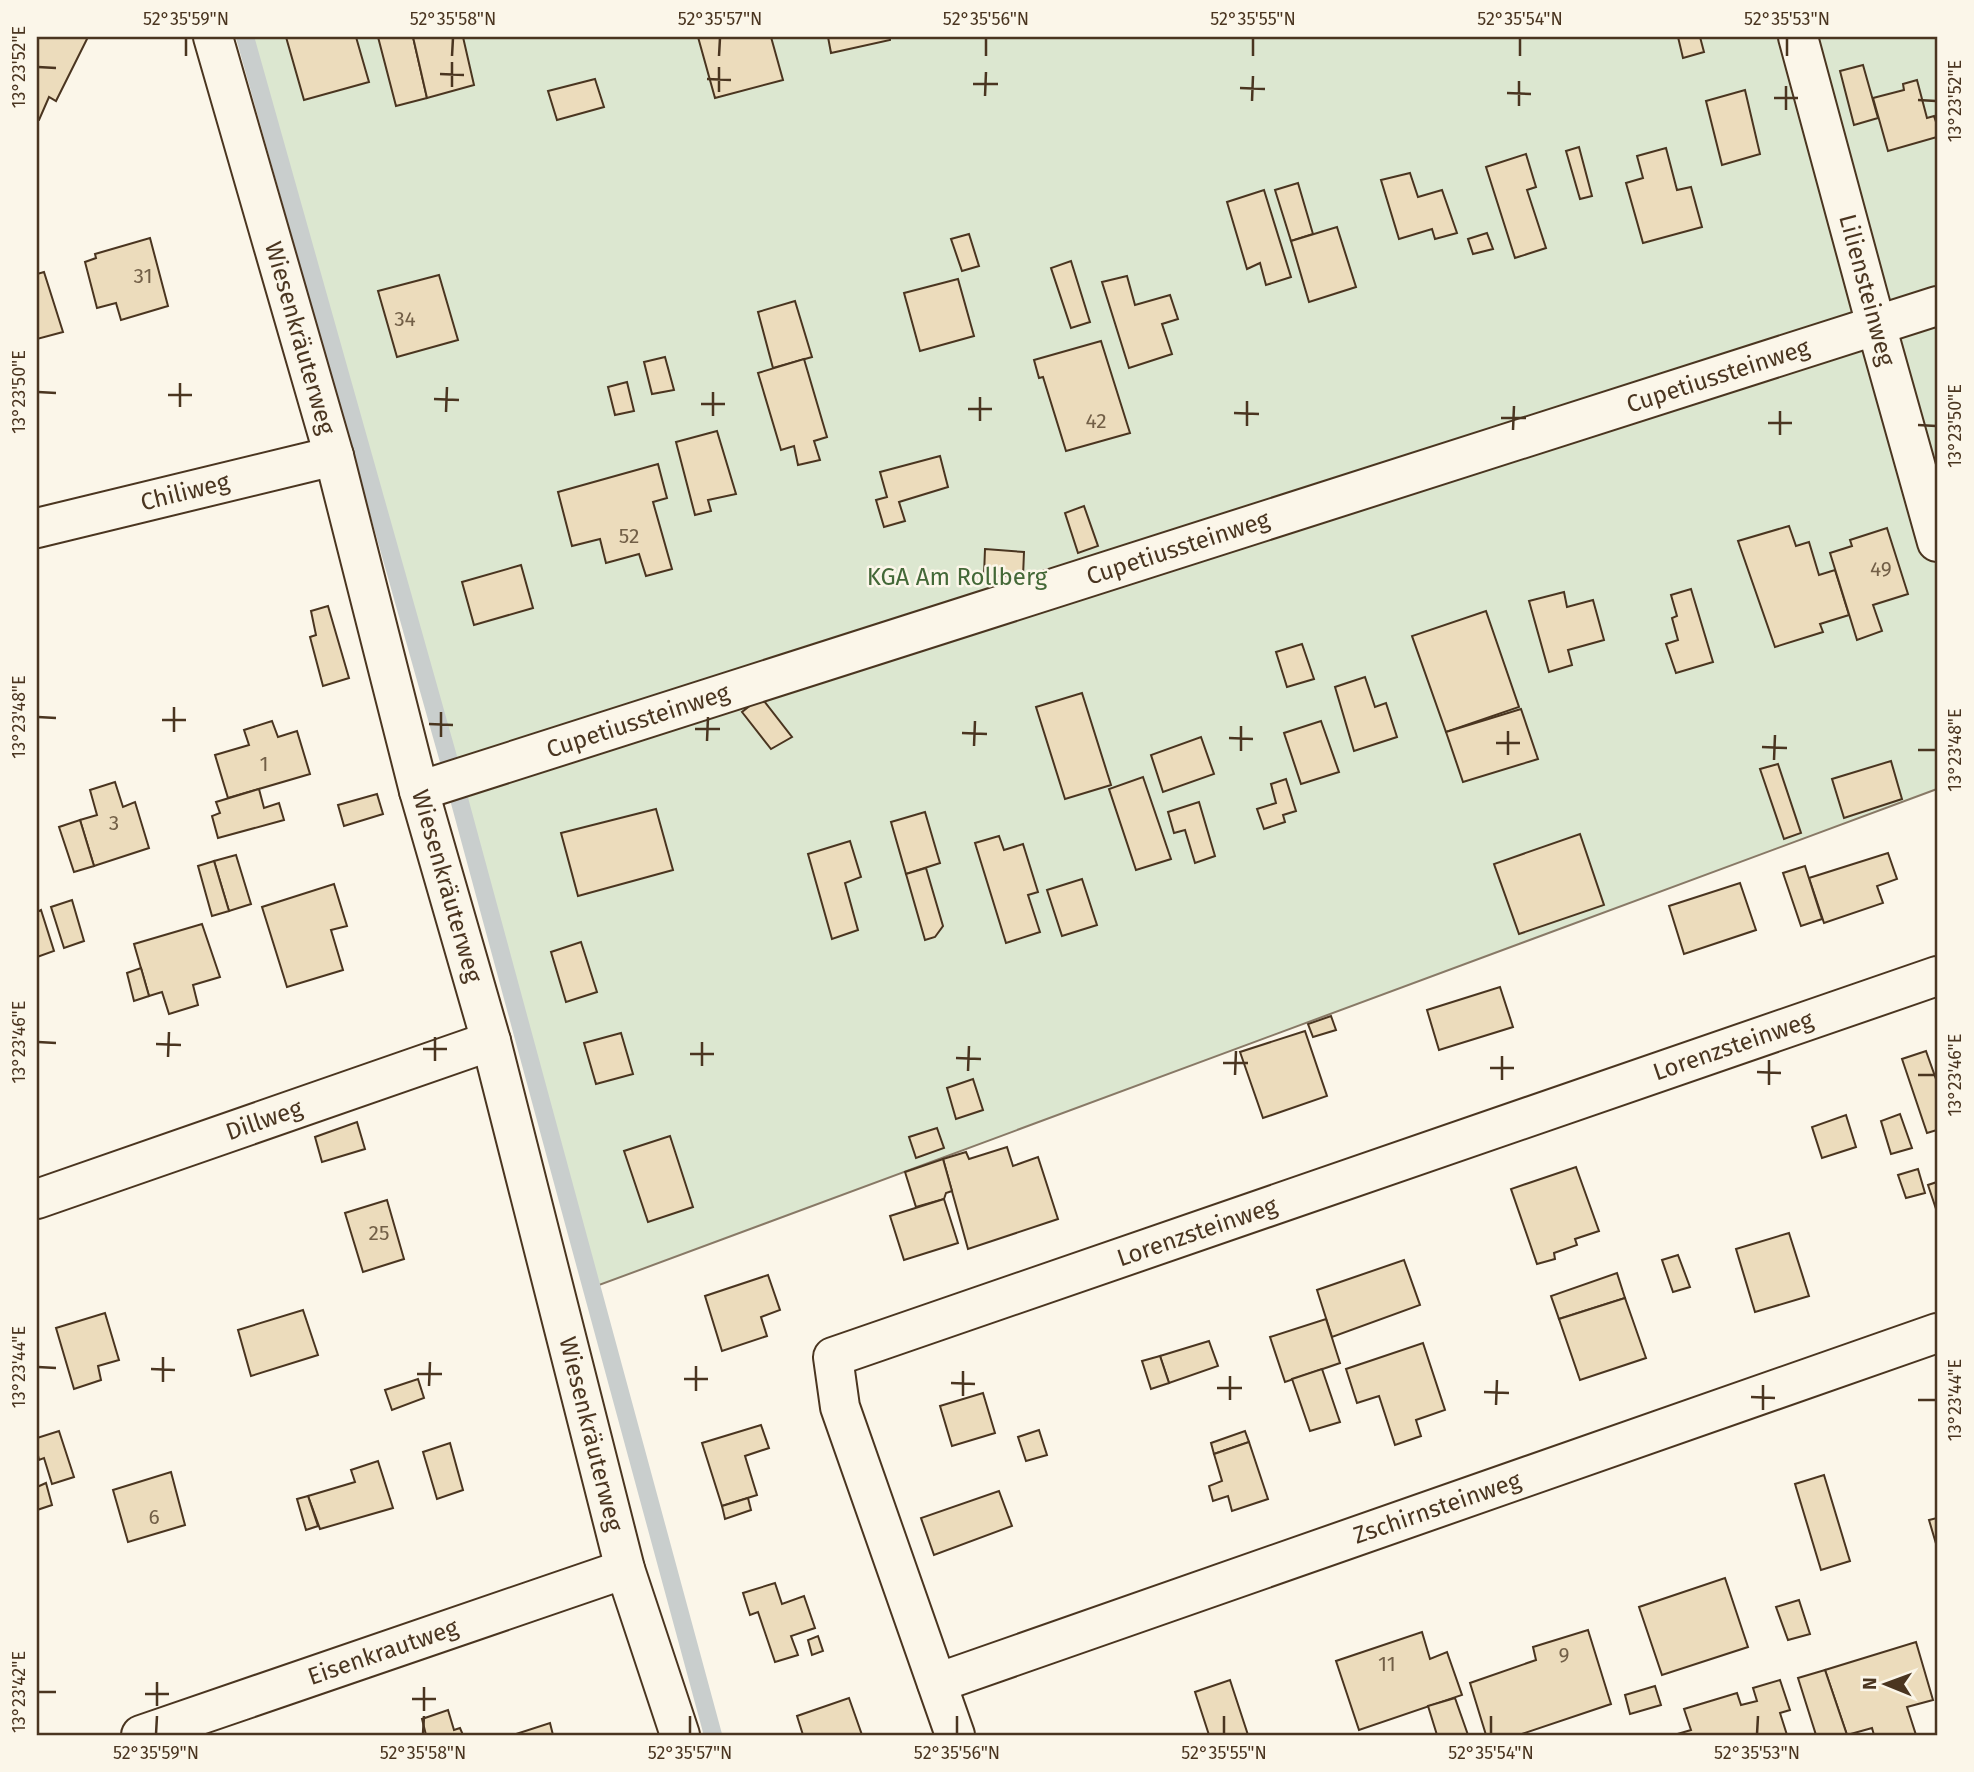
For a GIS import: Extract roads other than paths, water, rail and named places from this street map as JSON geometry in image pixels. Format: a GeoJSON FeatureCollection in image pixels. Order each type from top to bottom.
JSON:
{"type":"FeatureCollection","features":[{"type":"Feature","properties":{"kind":"lane","name":"Wiesenkräuterweg"},"geometry":{"type":"LineString","coordinates":[[213,37],[334,456],[419,791],[491,1041],[625,1569],[680,1735]]}},
{"type":"Feature","properties":{"kind":"lane","name":"Liliensteinweg"},"geometry":{"type":"LineString","coordinates":[[1798,37],[1937,542]]}},
{"type":"Feature","properties":{"kind":"lane","name":"Cupetiussteinweg"},"geometry":{"type":"LineString","coordinates":[[419,791],[1937,306]]}},
{"type":"Feature","properties":{"kind":"lane","name":"Chiliweg"},"geometry":{"type":"LineString","coordinates":[[37,528],[334,456]]}},
{"type":"Feature","properties":{"kind":"lane","name":"Lorenzsteinweg"},"geometry":{"type":"LineString","coordinates":[[955,1735],[839,1407],[833,1357],[1937,976]]}},
{"type":"Feature","properties":{"kind":"lane","name":"Dillweg"},"geometry":{"type":"LineString","coordinates":[[37,1199],[491,1041]]}},
{"type":"Feature","properties":{"kind":"lane","name":"Zschirnsteinweg"},"geometry":{"type":"LineString","coordinates":[[937,1683],[1937,1333]]}},
{"type":"Feature","properties":{"kind":"lane","name":"Eisenkrautweg"},"geometry":{"type":"LineString","coordinates":[[141,1735],[625,1569]]}},
{"type":"Feature","properties":{"kind":"waterway"},"geometry":{"type":"LineString","coordinates":[[245,37],[449,761]]}},
{"type":"Feature","properties":{"kind":"waterway"},"geometry":{"type":"LineString","coordinates":[[458,795],[713,1735]]}},
{"type":"Feature","properties":{"kind":"park label","name":"KGA Am Rollberg"},"geometry":{"type":"Point","coordinates":[957,577]}}]}
